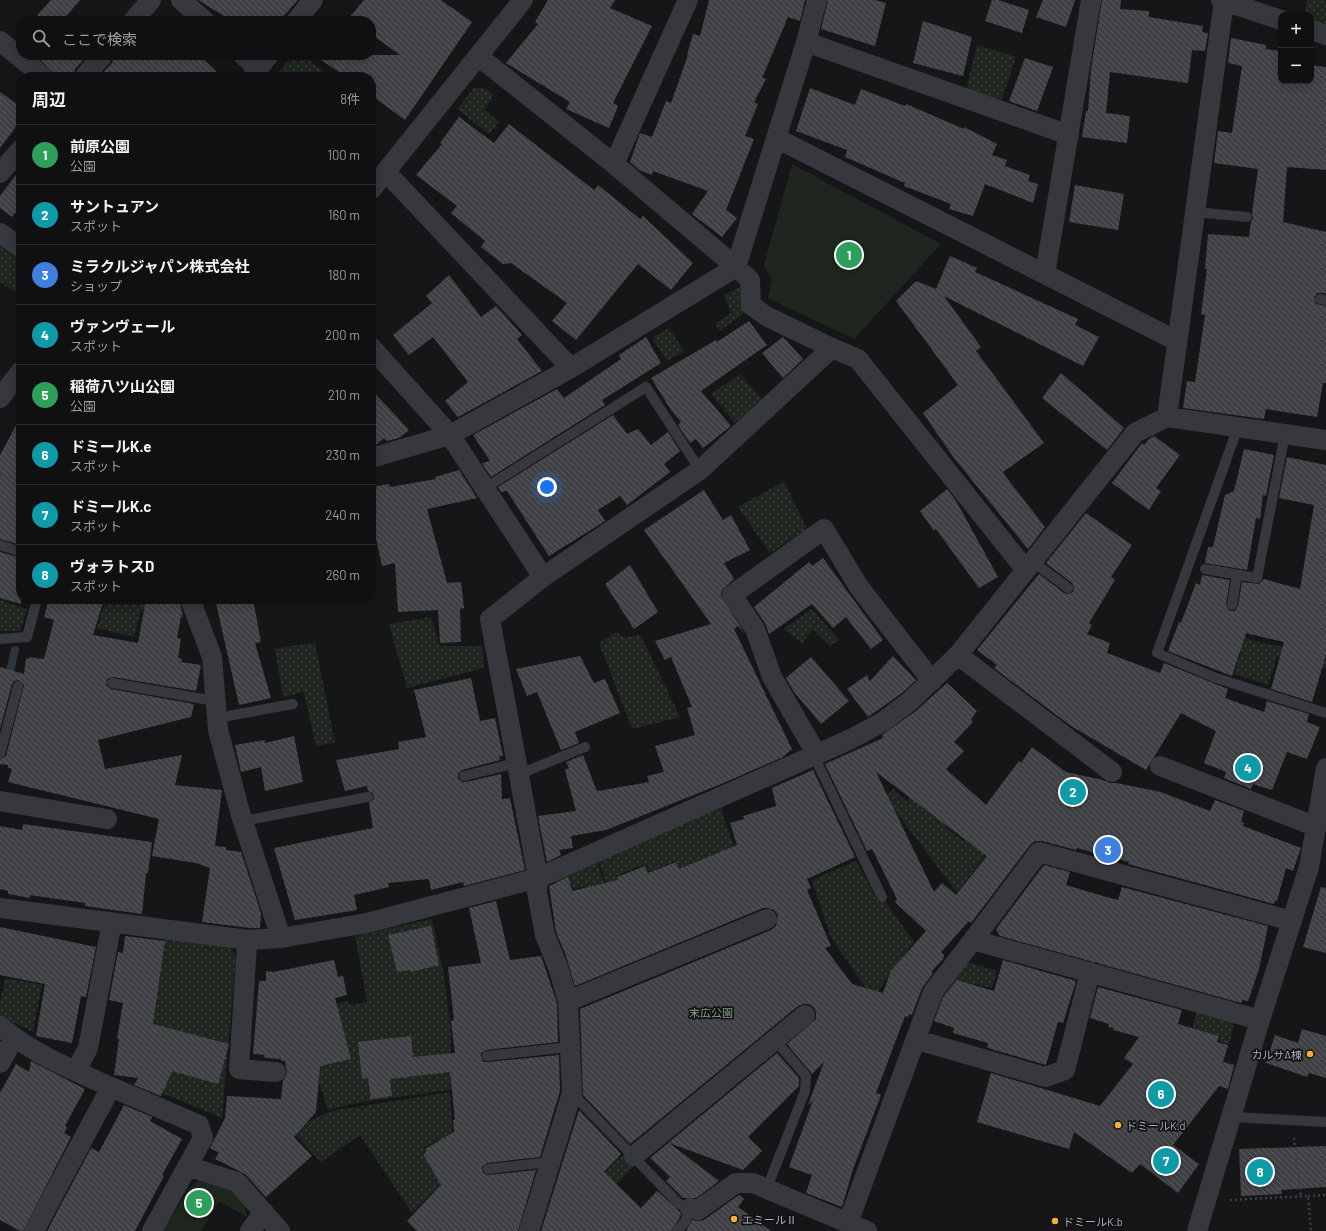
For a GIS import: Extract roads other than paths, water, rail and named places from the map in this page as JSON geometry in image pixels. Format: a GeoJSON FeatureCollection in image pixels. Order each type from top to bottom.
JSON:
{"type":"FeatureCollection","features":[{"type":"Feature","properties":{"kind":"street"},"geometry":{"type":"LineString","coordinates":[[137,16],[151,0]]}},
{"type":"Feature","properties":{"kind":"street"},"geometry":{"type":"LineString","coordinates":[[181,0],[199,16]]}},
{"type":"Feature","properties":{"kind":"street"},"geometry":{"type":"LineString","coordinates":[[300,16],[313,0]]}},
{"type":"Feature","properties":{"kind":"street"},"geometry":{"type":"LineString","coordinates":[[376,184],[523,0]]}},
{"type":"Feature","properties":{"kind":"street"},"geometry":{"type":"LineString","coordinates":[[614,164],[688,0]]}},
{"type":"Feature","properties":{"kind":"street"},"geometry":{"type":"LineString","coordinates":[[376,457],[450,436],[571,368],[736,266],[806,42],[817,0]]}},
{"type":"Feature","properties":{"kind":"street"},"geometry":{"type":"LineString","coordinates":[[1046,274],[1091,0]]}},
{"type":"Feature","properties":{"kind":"street"},"geometry":{"type":"LineString","coordinates":[[1167,417],[1223,1],[1278,19]]}},
{"type":"Feature","properties":{"kind":"street"},"geometry":{"type":"LineString","coordinates":[[1314,31],[1326,36]]}},
{"type":"Feature","properties":{"kind":"street"},"geometry":{"type":"LineString","coordinates":[[0,41],[16,54]]}},
{"type":"Feature","properties":{"kind":"street"},"geometry":{"type":"LineString","coordinates":[[806,42],[1069,134]]}},
{"type":"Feature","properties":{"kind":"street"},"geometry":{"type":"LineString","coordinates":[[478,56],[614,164],[736,266],[750,280],[751,305],[766,316],[858,359],[1029,565]]}},
{"type":"Feature","properties":{"kind":"street"},"geometry":{"type":"LineString","coordinates":[[23,60],[38,72]]}},
{"type":"Feature","properties":{"kind":"street"},"geometry":{"type":"LineString","coordinates":[[88,72],[99,60]]}},
{"type":"Feature","properties":{"kind":"street"},"geometry":{"type":"LineString","coordinates":[[250,60],[260,67]]}},
{"type":"Feature","properties":{"kind":"street"},"geometry":{"type":"LineString","coordinates":[[776,138],[1177,341]]}},
{"type":"Feature","properties":{"kind":"street"},"geometry":{"type":"LineString","coordinates":[[0,173],[16,155]]}},
{"type":"Feature","properties":{"kind":"street"},"geometry":{"type":"LineString","coordinates":[[386,172],[571,368]]}},
{"type":"Feature","properties":{"kind":"street"},"geometry":{"type":"LineString","coordinates":[[0,233],[16,244]]}},
{"type":"Feature","properties":{"kind":"street"},"geometry":{"type":"LineString","coordinates":[[528,1231],[572,1093],[568,1001],[558,968],[545,935],[537,892],[538,878],[490,619],[543,577],[700,470],[832,348]]}},
{"type":"Feature","properties":{"kind":"street"},"geometry":{"type":"LineString","coordinates":[[376,353],[450,436],[543,577]]}},
{"type":"Feature","properties":{"kind":"street"},"geometry":{"type":"LineString","coordinates":[[0,398],[16,377]]}},
{"type":"Feature","properties":{"kind":"street"},"geometry":{"type":"LineString","coordinates":[[0,908],[248,940],[281,938],[367,923],[538,878],[815,756],[884,721],[909,702],[958,655],[1135,433],[1167,417],[1326,440]]}},
{"type":"Feature","properties":{"kind":"street"},"geometry":{"type":"LineString","coordinates":[[815,756],[772,677],[755,629],[732,595],[824,529],[859,587],[932,681]]}},
{"type":"Feature","properties":{"kind":"street"},"geometry":{"type":"LineString","coordinates":[[192,604],[212,657],[218,730],[243,821],[281,938]]}},
{"type":"Feature","properties":{"kind":"street"},"geometry":{"type":"LineString","coordinates":[[958,655],[1112,772]]}},
{"type":"Feature","properties":{"kind":"street"},"geometry":{"type":"LineString","coordinates":[[1160,766],[1320,830]]}},
{"type":"Feature","properties":{"kind":"street"},"geometry":{"type":"LineString","coordinates":[[1197,1231],[1260,1020],[1320,830],[1326,768]]}},
{"type":"Feature","properties":{"kind":"street"},"geometry":{"type":"LineString","coordinates":[[0,801],[107,819]]}},
{"type":"Feature","properties":{"kind":"street"},"geometry":{"type":"LineString","coordinates":[[848,1223],[917,1040],[933,992],[1039,852],[1292,921]]}},
{"type":"Feature","properties":{"kind":"street"},"geometry":{"type":"LineString","coordinates":[[568,1001],[767,919]]}},
{"type":"Feature","properties":{"kind":"street"},"geometry":{"type":"LineString","coordinates":[[76,1071],[88,1048],[112,922]]}},
{"type":"Feature","properties":{"kind":"street"},"geometry":{"type":"LineString","coordinates":[[248,940],[239,1069],[276,1072]]}},
{"type":"Feature","properties":{"kind":"street"},"geometry":{"type":"LineString","coordinates":[[973,940],[1260,1020]]}},
{"type":"Feature","properties":{"kind":"street"},"geometry":{"type":"LineString","coordinates":[[917,1040],[1045,1077],[1064,1070],[1090,972]]}},
{"type":"Feature","properties":{"kind":"street"},"geometry":{"type":"LineString","coordinates":[[634,1156],[805,1015]]}},
{"type":"Feature","properties":{"kind":"street"},"geometry":{"type":"LineString","coordinates":[[0,1063],[7,1032],[76,1071],[199,1125],[203,1138],[152,1231]]}},
{"type":"Feature","properties":{"kind":"street"},"geometry":{"type":"LineString","coordinates":[[34,1231],[111,1087]]}},
{"type":"Feature","properties":{"kind":"street"},"geometry":{"type":"LineString","coordinates":[[187,1166],[237,1182],[280,1231]]}},
{"type":"Feature","properties":{"kind":"street"},"geometry":{"type":"LineString","coordinates":[[690,1208],[698,1210],[736,1184],[753,1183],[867,1231]]}},
{"type":"Feature","properties":{"kind":"street"},"geometry":{"type":"LineString","coordinates":[[250,1231],[264,1212]]}},
{"type":"Feature","properties":{"kind":"lane"},"geometry":{"type":"LineString","coordinates":[[1195,212],[1247,217]]}},
{"type":"Feature","properties":{"kind":"lane"},"geometry":{"type":"LineString","coordinates":[[485,488],[646,387],[700,470]]}},
{"type":"Feature","properties":{"kind":"lane"},"geometry":{"type":"LineString","coordinates":[[1238,427],[1157,653],[1216,678],[1326,713]]}},
{"type":"Feature","properties":{"kind":"lane"},"geometry":{"type":"LineString","coordinates":[[1204,569],[1257,578],[1285,434]]}},
{"type":"Feature","properties":{"kind":"lane"},"geometry":{"type":"LineString","coordinates":[[0,545],[16,550]]}},
{"type":"Feature","properties":{"kind":"lane"},"geometry":{"type":"LineString","coordinates":[[1029,565],[1068,588]]}},
{"type":"Feature","properties":{"kind":"lane"},"geometry":{"type":"LineString","coordinates":[[1232,605],[1237,575]]}},
{"type":"Feature","properties":{"kind":"lane"},"geometry":{"type":"LineString","coordinates":[[0,639],[27,637],[36,604]]}},
{"type":"Feature","properties":{"kind":"lane"},"geometry":{"type":"LineString","coordinates":[[112,683],[216,709],[293,704]]}},
{"type":"Feature","properties":{"kind":"lane"},"geometry":{"type":"LineString","coordinates":[[0,754],[18,686]]}},
{"type":"Feature","properties":{"kind":"lane"},"geometry":{"type":"LineString","coordinates":[[464,776],[518,769],[585,747]]}},
{"type":"Feature","properties":{"kind":"lane"},"geometry":{"type":"LineString","coordinates":[[815,756],[882,897]]}},
{"type":"Feature","properties":{"kind":"lane"},"geometry":{"type":"LineString","coordinates":[[243,821],[368,797]]}},
{"type":"Feature","properties":{"kind":"lane"},"geometry":{"type":"LineString","coordinates":[[767,1188],[805,1091],[806,1076],[775,1040]]}},
{"type":"Feature","properties":{"kind":"lane"},"geometry":{"type":"LineString","coordinates":[[487,1056],[569,1047]]}},
{"type":"Feature","properties":{"kind":"lane"},"geometry":{"type":"LineString","coordinates":[[572,1093],[679,1204],[690,1208],[686,1222],[677,1231]]}},
{"type":"Feature","properties":{"kind":"lane"},"geometry":{"type":"LineString","coordinates":[[1232,1117],[1326,1122]]}},
{"type":"Feature","properties":{"kind":"lane"},"geometry":{"type":"LineString","coordinates":[[488,1169],[550,1162]]}},
{"type":"Feature","properties":{"kind":"waterway"},"geometry":{"type":"LineString","coordinates":[[8,680],[15,650]]}},
{"type":"Feature","properties":{"kind":"place","name":"前原公園"},"geometry":{"type":"Point","coordinates":[849,255]}},
{"type":"Feature","properties":{"kind":"place","name":"ヴァンヴェール"},"geometry":{"type":"Point","coordinates":[1248,768]}},
{"type":"Feature","properties":{"kind":"place","name":"サントュアン"},"geometry":{"type":"Point","coordinates":[1073,792]}},
{"type":"Feature","properties":{"kind":"place","name":"ミラクルジャパン株式会社"},"geometry":{"type":"Point","coordinates":[1108,850]}},
{"type":"Feature","properties":{"kind":"place","name":"カルサA棟"},"geometry":{"type":"Point","coordinates":[1310,1054]}},
{"type":"Feature","properties":{"kind":"place","name":"ドミールK.e"},"geometry":{"type":"Point","coordinates":[1161,1094]}},
{"type":"Feature","properties":{"kind":"place","name":"ドミールK.d"},"geometry":{"type":"Point","coordinates":[1118,1125]}},
{"type":"Feature","properties":{"kind":"place","name":"ドミールK.c"},"geometry":{"type":"Point","coordinates":[1166,1161]}},
{"type":"Feature","properties":{"kind":"place","name":"ヴォラトスD"},"geometry":{"type":"Point","coordinates":[1260,1172]}},
{"type":"Feature","properties":{"kind":"place","name":"稲荷八ツ山公園"},"geometry":{"type":"Point","coordinates":[199,1203]}},
{"type":"Feature","properties":{"kind":"place","name":"エミールⅡ"},"geometry":{"type":"Point","coordinates":[734,1219]}},
{"type":"Feature","properties":{"kind":"place","name":"ドミールK.b"},"geometry":{"type":"Point","coordinates":[1055,1221]}},
{"type":"Feature","properties":{"kind":"park label","name":"末広公園"},"geometry":{"type":"Point","coordinates":[711,1012]}}]}
